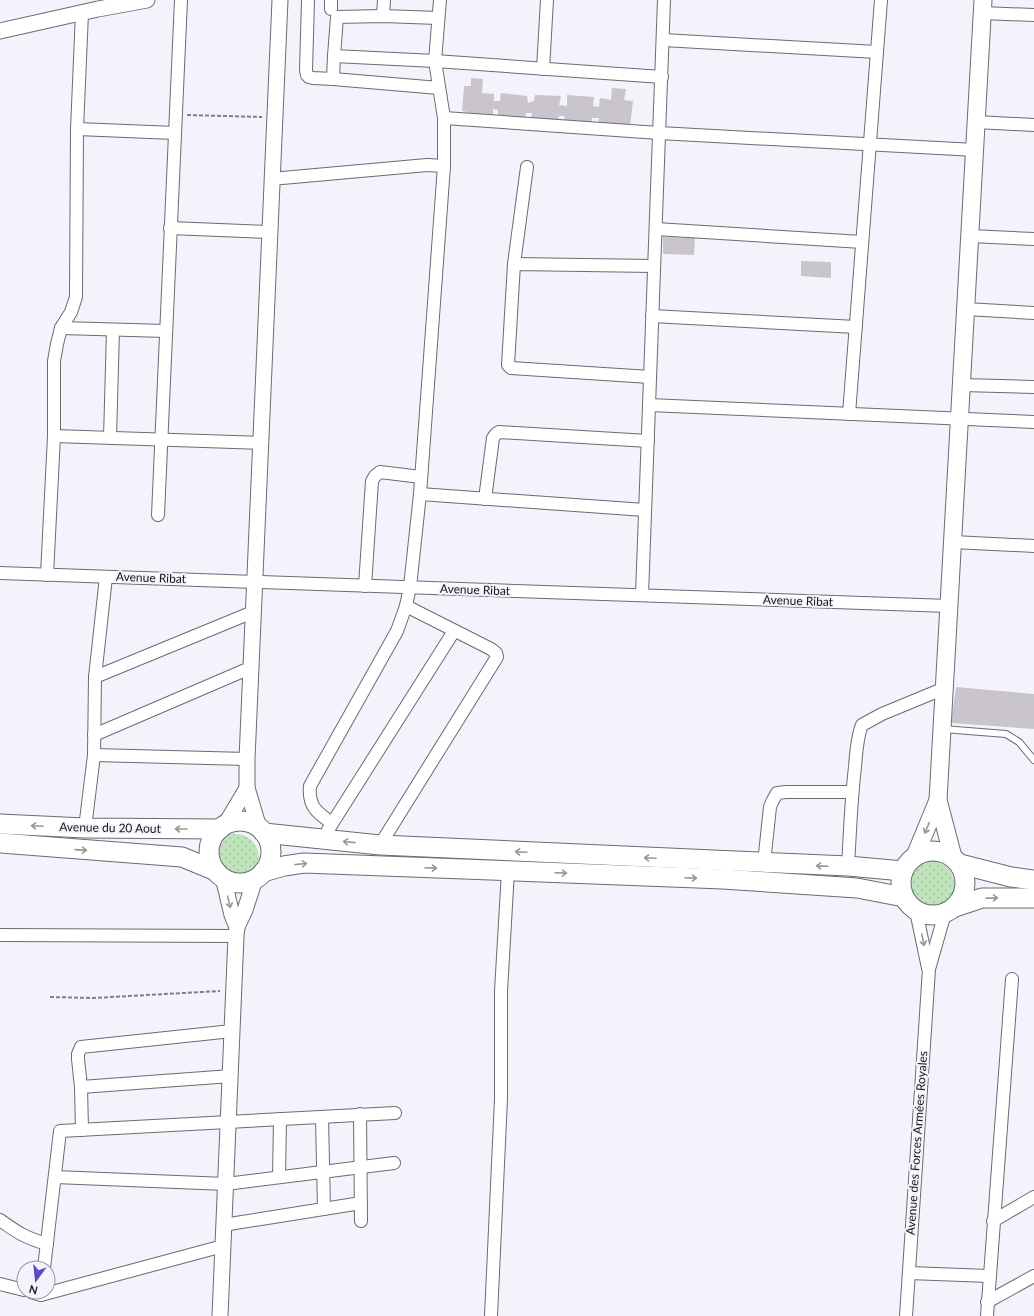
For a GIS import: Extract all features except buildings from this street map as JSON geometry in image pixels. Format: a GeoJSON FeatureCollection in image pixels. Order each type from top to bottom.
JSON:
{"type":"FeatureCollection","features":[{"type":"Feature","properties":{"kind":"main road"},"geometry":{"type":"LineString","coordinates":[[915,856],[938,800],[983,6]]}},
{"type":"Feature","properties":{"kind":"main road"},"geometry":{"type":"LineString","coordinates":[[938,800],[956,861],[965,875],[966,887],[962,898],[950,910]]}},
{"type":"Feature","properties":{"kind":"main road"},"geometry":{"type":"LineString","coordinates":[[903,870],[848,866],[380,845],[323,840],[262,830],[246,822],[239,822],[223,827],[215,835],[211,842],[210,849],[212,864],[219,874],[230,881],[239,883],[247,882],[284,866],[304,863],[747,880],[857,888],[904,897]]}},
{"type":"Feature","properties":{"kind":"main road","name":"Avenue du 20 Aout"},"geometry":{"type":"LineString","coordinates":[[0,824],[85,828],[223,827]]}},
{"type":"Feature","properties":{"kind":"main road"},"geometry":{"type":"LineString","coordinates":[[259,876],[269,862],[271,856],[270,844],[262,830]]}},
{"type":"Feature","properties":{"kind":"main road","name":"Avenue du 20 Aout"},"geometry":{"type":"LineString","coordinates":[[0,843],[182,858],[219,874]]}},
{"type":"Feature","properties":{"kind":"main road"},"geometry":{"type":"LineString","coordinates":[[1034,880],[1011,877],[956,861],[944,852],[934,850],[915,856],[908,862],[903,870],[901,879],[901,888],[909,905],[916,911],[923,914],[938,915],[982,898],[1034,898]]}},
{"type":"Feature","properties":{"kind":"street"},"geometry":{"type":"LineString","coordinates":[[0,31],[82,13],[96,5],[147,0]]}},
{"type":"Feature","properties":{"kind":"street"},"geometry":{"type":"LineString","coordinates":[[158,515],[181,0]]}},
{"type":"Feature","properties":{"kind":"street"},"geometry":{"type":"LineString","coordinates":[[262,830],[247,788],[247,759],[280,0]]}},
{"type":"Feature","properties":{"kind":"street"},"geometry":{"type":"LineString","coordinates":[[308,0],[306,72],[309,77],[439,88]]}},
{"type":"Feature","properties":{"kind":"street"},"geometry":{"type":"LineString","coordinates":[[383,16],[384,0]]}},
{"type":"Feature","properties":{"kind":"street"},"geometry":{"type":"LineString","coordinates":[[332,823],[319,814],[313,806],[309,793],[310,786],[396,631],[406,606],[410,588],[420,494],[444,166],[444,118],[435,61],[440,0]]}},
{"type":"Feature","properties":{"kind":"street"},"geometry":{"type":"LineString","coordinates":[[543,69],[547,0]]}},
{"type":"Feature","properties":{"kind":"street"},"geometry":{"type":"LineString","coordinates":[[642,596],[664,0]]}},
{"type":"Feature","properties":{"kind":"street"},"geometry":{"type":"LineString","coordinates":[[849,414],[881,0]]}},
{"type":"Feature","properties":{"kind":"street"},"geometry":{"type":"LineString","coordinates":[[983,6],[1034,15]]}},
{"type":"Feature","properties":{"kind":"street"},"geometry":{"type":"LineString","coordinates":[[47,575],[54,436],[54,361],[56,344],[61,328],[71,312],[76,297],[77,129],[82,13]]}},
{"type":"Feature","properties":{"kind":"street"},"geometry":{"type":"LineString","coordinates":[[333,79],[337,17],[383,16],[438,18]]}},
{"type":"Feature","properties":{"kind":"street"},"geometry":{"type":"LineString","coordinates":[[663,40],[877,52]]}},
{"type":"Feature","properties":{"kind":"street"},"geometry":{"type":"LineString","coordinates":[[334,56],[435,61],[662,77]]}},
{"type":"Feature","properties":{"kind":"street"},"geometry":{"type":"LineString","coordinates":[[444,118],[659,133],[975,150]]}},
{"type":"Feature","properties":{"kind":"street"},"geometry":{"type":"LineString","coordinates":[[976,122],[1034,125]]}},
{"type":"Feature","properties":{"kind":"street"},"geometry":{"type":"LineString","coordinates":[[77,129],[175,133]]}},
{"type":"Feature","properties":{"kind":"street"},"geometry":{"type":"LineString","coordinates":[[272,179],[427,165],[444,166]]}},
{"type":"Feature","properties":{"kind":"street"},"geometry":{"type":"LineString","coordinates":[[526,167],[514,264],[508,365],[511,368],[650,377]]}},
{"type":"Feature","properties":{"kind":"street"},"geometry":{"type":"LineString","coordinates":[[170,228],[269,232]]}},
{"type":"Feature","properties":{"kind":"street"},"geometry":{"type":"LineString","coordinates":[[656,229],[862,242]]}},
{"type":"Feature","properties":{"kind":"street"},"geometry":{"type":"LineString","coordinates":[[970,236],[1034,239]]}},
{"type":"Feature","properties":{"kind":"street"},"geometry":{"type":"LineString","coordinates":[[514,264],[654,266]]}},
{"type":"Feature","properties":{"kind":"street"},"geometry":{"type":"LineString","coordinates":[[966,309],[1034,313]]}},
{"type":"Feature","properties":{"kind":"street"},"geometry":{"type":"LineString","coordinates":[[652,316],[856,326]]}},
{"type":"Feature","properties":{"kind":"street"},"geometry":{"type":"LineString","coordinates":[[61,328],[166,331]]}},
{"type":"Feature","properties":{"kind":"street"},"geometry":{"type":"LineString","coordinates":[[110,438],[113,330]]}},
{"type":"Feature","properties":{"kind":"street"},"geometry":{"type":"LineString","coordinates":[[962,385],[1034,386]]}},
{"type":"Feature","properties":{"kind":"street"},"geometry":{"type":"LineString","coordinates":[[649,405],[1034,422]]}},
{"type":"Feature","properties":{"kind":"street"},"geometry":{"type":"LineString","coordinates":[[486,499],[493,438],[499,432],[648,441]]}},
{"type":"Feature","properties":{"kind":"street"},"geometry":{"type":"LineString","coordinates":[[54,436],[260,443]]}},
{"type":"Feature","properties":{"kind":"street"},"geometry":{"type":"LineString","coordinates":[[365,586],[372,481],[380,472],[421,477]]}},
{"type":"Feature","properties":{"kind":"street"},"geometry":{"type":"LineString","coordinates":[[420,494],[645,510]]}},
{"type":"Feature","properties":{"kind":"street"},"geometry":{"type":"LineString","coordinates":[[953,542],[1034,546]]}},
{"type":"Feature","properties":{"kind":"street","name":"Avenue Ribat"},"geometry":{"type":"LineString","coordinates":[[0,573],[949,606]]}},
{"type":"Feature","properties":{"kind":"street"},"geometry":{"type":"LineString","coordinates":[[85,828],[94,755],[95,677],[106,577]]}},
{"type":"Feature","properties":{"kind":"street"},"geometry":{"type":"LineString","coordinates":[[380,845],[496,657],[496,653],[491,649],[406,606]]}},
{"type":"Feature","properties":{"kind":"street"},"geometry":{"type":"LineString","coordinates":[[95,677],[253,612]]}},
{"type":"Feature","properties":{"kind":"street"},"geometry":{"type":"LineString","coordinates":[[323,840],[332,823],[454,631]]}},
{"type":"Feature","properties":{"kind":"street"},"geometry":{"type":"LineString","coordinates":[[94,735],[250,668]]}},
{"type":"Feature","properties":{"kind":"street"},"geometry":{"type":"LineString","coordinates":[[848,866],[852,792],[856,752],[862,725],[882,714],[945,688]]}},
{"type":"Feature","properties":{"kind":"street"},"geometry":{"type":"LineString","coordinates":[[94,755],[247,759]]}},
{"type":"Feature","properties":{"kind":"street"},"geometry":{"type":"LineString","coordinates":[[223,827],[247,788]]}},
{"type":"Feature","properties":{"kind":"street"},"geometry":{"type":"LineString","coordinates":[[764,863],[770,807],[777,793],[852,792]]}},
{"type":"Feature","properties":{"kind":"street"},"geometry":{"type":"LineString","coordinates":[[492,1316],[501,1099],[501,991],[508,871]]}},
{"type":"Feature","properties":{"kind":"street"},"geometry":{"type":"LineString","coordinates":[[219,874],[237,931]]}},
{"type":"Feature","properties":{"kind":"street"},"geometry":{"type":"LineString","coordinates":[[220,1316],[237,931],[259,876]]}},
{"type":"Feature","properties":{"kind":"street","name":"Avenue des Forces Armées Royales"},"geometry":{"type":"LineString","coordinates":[[906,1316],[929,969],[950,910]]}},
{"type":"Feature","properties":{"kind":"street","name":"Avenue des Forces Armées Royales"},"geometry":{"type":"LineString","coordinates":[[916,911],[929,969]]}},
{"type":"Feature","properties":{"kind":"street"},"geometry":{"type":"LineString","coordinates":[[0,935],[237,931]]}},
{"type":"Feature","properties":{"kind":"street"},"geometry":{"type":"LineString","coordinates":[[986,1316],[1012,979]]}},
{"type":"Feature","properties":{"kind":"street"},"geometry":{"type":"LineString","coordinates":[[82,1130],[81,1087],[78,1060],[81,1047],[232,1031]]}},
{"type":"Feature","properties":{"kind":"street"},"geometry":{"type":"LineString","coordinates":[[81,1087],[231,1076]]}},
{"type":"Feature","properties":{"kind":"street"},"geometry":{"type":"LineString","coordinates":[[45,1260],[60,1131],[395,1112]]}},
{"type":"Feature","properties":{"kind":"street"},"geometry":{"type":"LineString","coordinates":[[360,1114],[361,1221]]}},
{"type":"Feature","properties":{"kind":"street"},"geometry":{"type":"LineString","coordinates":[[322,1116],[324,1209]]}},
{"type":"Feature","properties":{"kind":"street"},"geometry":{"type":"LineString","coordinates":[[279,1177],[280,1119]]}},
{"type":"Feature","properties":{"kind":"street"},"geometry":{"type":"LineString","coordinates":[[54,1177],[226,1184],[394,1163]]}},
{"type":"Feature","properties":{"kind":"street"},"geometry":{"type":"LineString","coordinates":[[993,1221],[1034,1197]]}},
{"type":"Feature","properties":{"kind":"street"},"geometry":{"type":"LineString","coordinates":[[223,1226],[361,1203]]}},
{"type":"Feature","properties":{"kind":"street"},"geometry":{"type":"LineString","coordinates":[[0,1220],[20,1235],[47,1244]]}},
{"type":"Feature","properties":{"kind":"street"},"geometry":{"type":"LineString","coordinates":[[56,1288],[222,1246]]}},
{"type":"Feature","properties":{"kind":"street"},"geometry":{"type":"LineString","coordinates":[[909,1273],[989,1276]]}},
{"type":"Feature","properties":{"kind":"street"},"geometry":{"type":"LineString","coordinates":[[988,1302],[1034,1276]]}},
{"type":"Feature","properties":{"kind":"street"},"geometry":{"type":"LineString","coordinates":[[0,1284],[16,1288]]}},
{"type":"Feature","properties":{"kind":"lane"},"geometry":{"type":"LineString","coordinates":[[942,729],[1006,734],[1018,742],[1034,760]]}},
{"type":"Feature","properties":{"kind":"path"},"geometry":{"type":"LineString","coordinates":[[175,114],[275,118]]}},
{"type":"Feature","properties":{"kind":"path"},"geometry":{"type":"LineString","coordinates":[[50,997],[93,998],[234,990]]}},
{"type":"Feature","properties":{"kind":"green space"},"geometry":{"type":"Polygon","coordinates":[[[231,834],[242,835],[250,839],[256,846],[258,854],[258,863],[255,871],[248,877],[238,880],[233,880],[228,877],[215,865],[212,858],[213,850],[219,842],[231,834]]]}},
{"type":"Feature","properties":{"kind":"green space"},"geometry":{"type":"Polygon","coordinates":[[[929,860],[939,862],[947,868],[953,876],[955,886],[953,896],[947,904],[939,910],[929,912],[919,910],[911,904],[905,896],[903,886],[905,876],[911,868],[919,862],[929,860]]]}}]}
